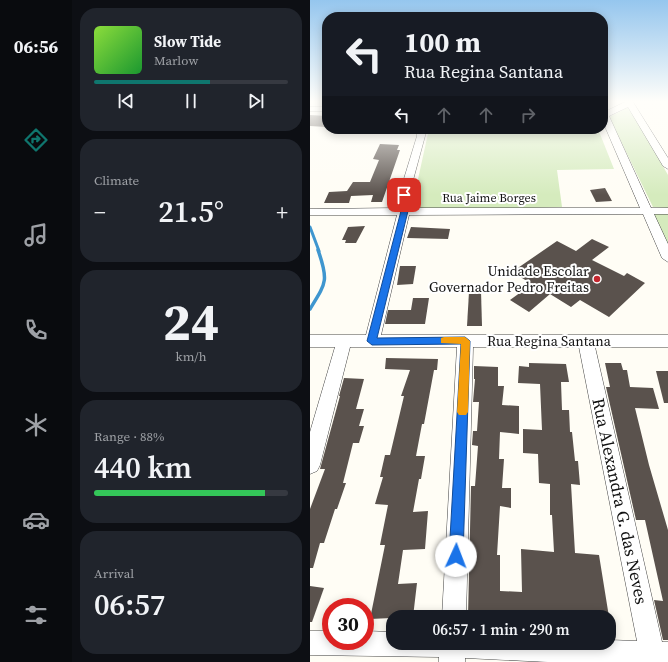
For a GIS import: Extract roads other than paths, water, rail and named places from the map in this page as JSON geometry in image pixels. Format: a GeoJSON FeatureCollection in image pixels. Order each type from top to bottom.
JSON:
{"type":"FeatureCollection","features":[{"type":"Feature","properties":{"kind":"street"},"geometry":{"type":"LineString","coordinates":[[611,133],[668,258]]}},
{"type":"Feature","properties":{"kind":"street"},"geometry":{"type":"LineString","coordinates":[[648,133],[668,166]]}},
{"type":"Feature","properties":{"kind":"street"},"geometry":{"type":"LineString","coordinates":[[372,341],[404,211],[404,195],[421,134]]}},
{"type":"Feature","properties":{"kind":"street"},"geometry":{"type":"LineString","coordinates":[[651,138],[662,139]]}},
{"type":"Feature","properties":{"kind":"street","name":"Rua Jaime Borges"},"geometry":{"type":"LineString","coordinates":[[310,212],[668,211]]}},
{"type":"Feature","properties":{"kind":"street","name":"Rua Regina Santana"},"geometry":{"type":"LineString","coordinates":[[310,341],[668,341]]}},
{"type":"Feature","properties":{"kind":"street"},"geometry":{"type":"LineString","coordinates":[[310,465],[344,341]]}},
{"type":"Feature","properties":{"kind":"street"},"geometry":{"type":"LineString","coordinates":[[454,610],[465,341]]}},
{"type":"Feature","properties":{"kind":"street","name":"Rua Alexandra G. das Neves"},"geometry":{"type":"LineString","coordinates":[[586,341],[658,657]]}},
{"type":"Feature","properties":{"kind":"street"},"geometry":{"type":"LineString","coordinates":[[310,643],[386,647]]}},
{"type":"Feature","properties":{"kind":"street"},"geometry":{"type":"LineString","coordinates":[[452,650],[658,657]]}},
{"type":"Feature","properties":{"kind":"waterway"},"geometry":{"type":"LineString","coordinates":[[310,227],[319,251]]}},
{"type":"Feature","properties":{"kind":"waterway"},"geometry":{"type":"LineString","coordinates":[[310,309],[320,293],[325,275],[318,250]]}},
{"type":"Feature","properties":{"kind":"place","name":"Unidade Escolar Governador Pedro Freitas"},"geometry":{"type":"Point","coordinates":[597,279]}}]}
